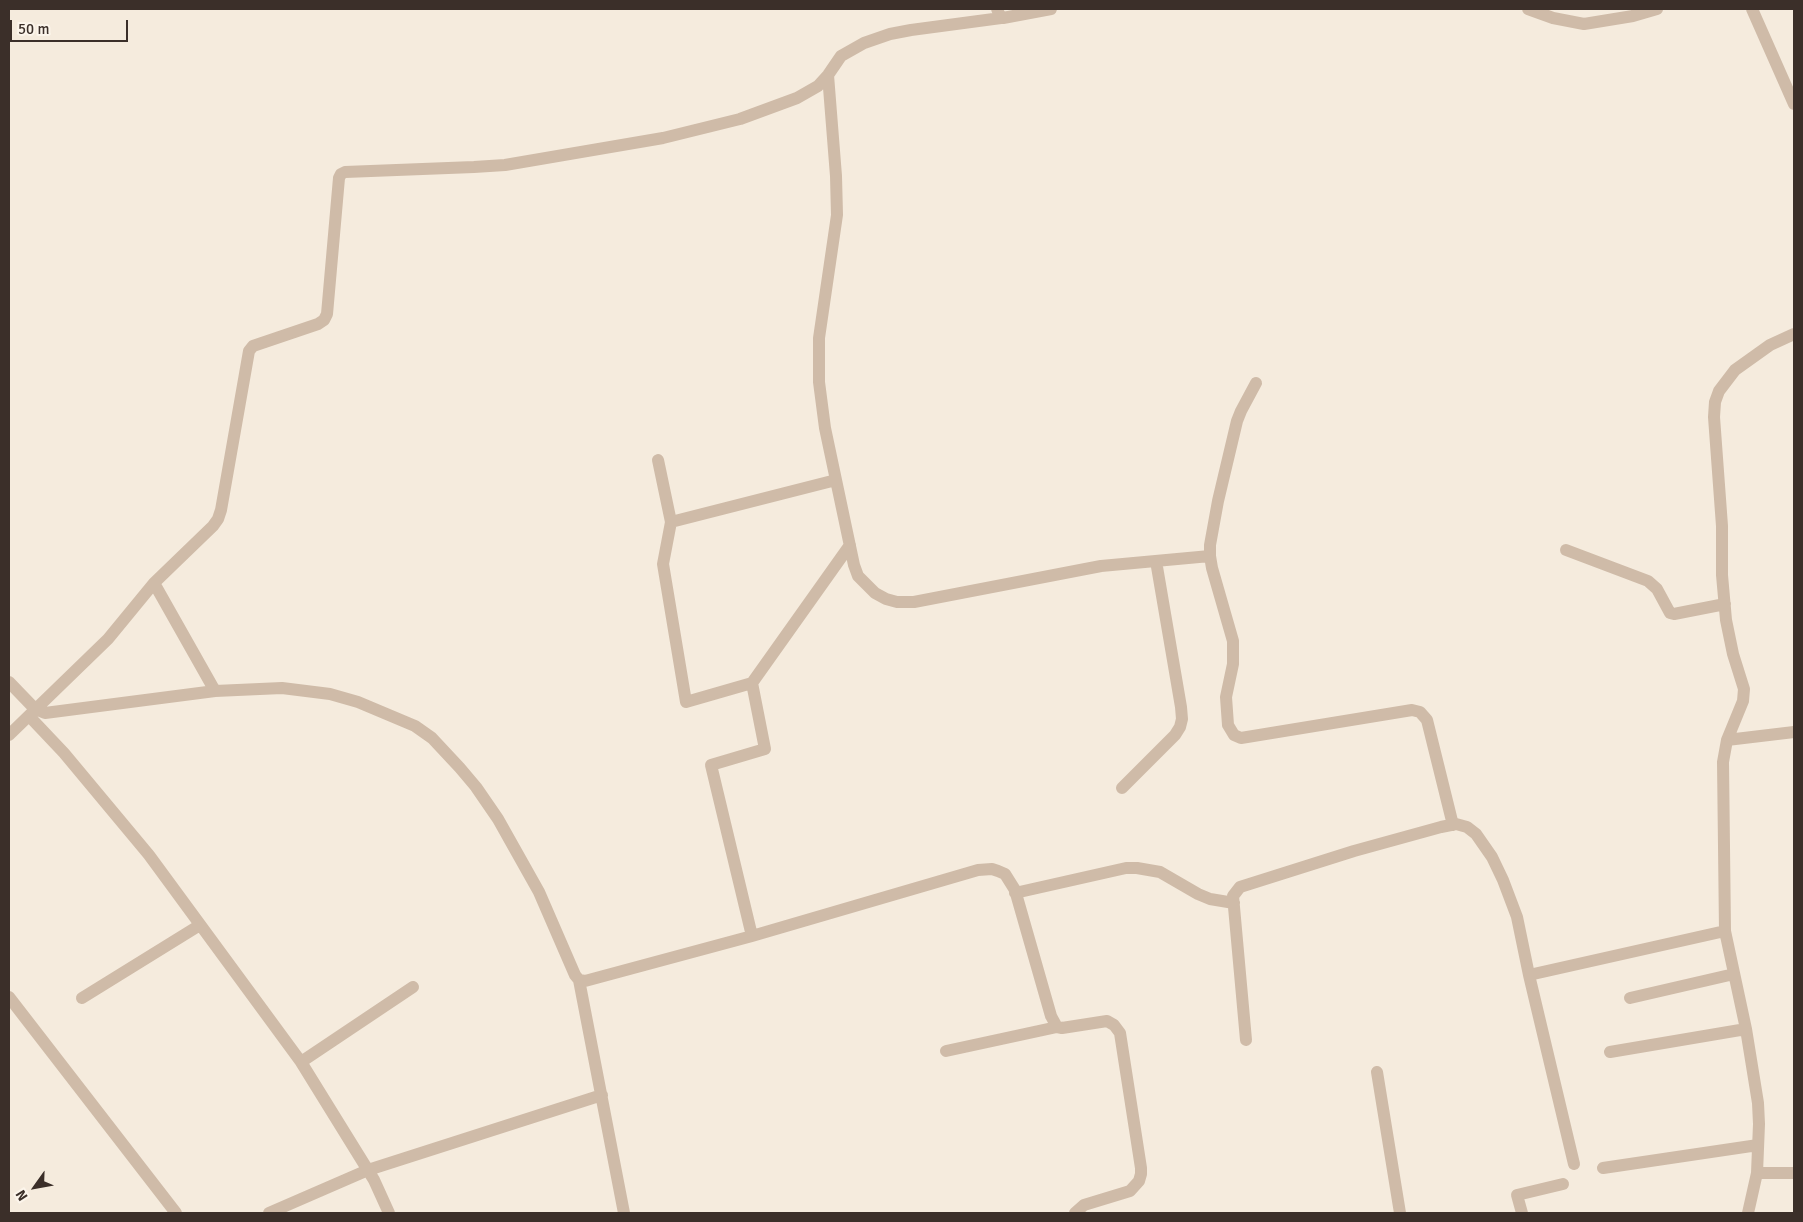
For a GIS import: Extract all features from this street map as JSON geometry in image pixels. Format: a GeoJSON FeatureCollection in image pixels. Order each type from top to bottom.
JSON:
{"type":"FeatureCollection","features":[{"type":"Feature","properties":{"kind":"street"},"geometry":{"type":"LineString","coordinates":[[9,734],[108,639],[154,583],[213,526],[218,518],[249,351],[253,346],[318,324],[324,320],[327,314],[339,178],[341,174],[345,172],[474,168],[505,165],[663,138],[740,119],[778,106],[814,89],[828,75],[836,61],[845,53],[864,43],[890,34],[999,13],[1008,18],[1051,9]]}},
{"type":"Feature","properties":{"kind":"street"},"geometry":{"type":"LineString","coordinates":[[1528,9],[1553,18],[1584,24],[1633,16],[1657,9]]}},
{"type":"Feature","properties":{"kind":"street"},"geometry":{"type":"LineString","coordinates":[[1752,9],[1794,104]]}},
{"type":"Feature","properties":{"kind":"street"},"geometry":{"type":"LineString","coordinates":[[828,75],[836,176],[837,215],[817,358],[825,428],[858,576],[875,593],[886,599],[897,602],[914,602],[1101,566],[1210,556]]}},
{"type":"Feature","properties":{"kind":"street"},"geometry":{"type":"LineString","coordinates":[[1748,1213],[1757,1173],[1758,1103],[1746,1029],[1725,931],[1723,762],[1727,740],[1740,710],[1744,694],[1730,642],[1724,604],[1722,526],[1714,417],[1718,391],[1735,370],[1770,346],[1794,334]]}},
{"type":"Feature","properties":{"kind":"street"},"geometry":{"type":"LineString","coordinates":[[1256,383],[1241,411],[1238,421],[1218,501],[1210,556],[1233,641],[1233,664],[1226,697],[1228,725],[1231,731],[1241,738],[1412,710],[1420,712],[1427,720],[1454,825]]}},
{"type":"Feature","properties":{"kind":"street"},"geometry":{"type":"LineString","coordinates":[[658,460],[671,522],[663,564],[686,702],[752,683],[850,545]]}},
{"type":"Feature","properties":{"kind":"street"},"geometry":{"type":"LineString","coordinates":[[671,522],[836,480]]}},
{"type":"Feature","properties":{"kind":"street"},"geometry":{"type":"LineString","coordinates":[[1566,550],[1648,580],[1657,589],[1670,613],[1674,614],[1724,604]]}},
{"type":"Feature","properties":{"kind":"street"},"geometry":{"type":"LineString","coordinates":[[1122,788],[1169,741],[1180,727],[1182,719],[1156,561]]}},
{"type":"Feature","properties":{"kind":"street"},"geometry":{"type":"LineString","coordinates":[[154,583],[215,690]]}},
{"type":"Feature","properties":{"kind":"street"},"geometry":{"type":"LineString","coordinates":[[9,682],[64,753],[149,855],[301,1062],[368,1170],[389,1213]]}},
{"type":"Feature","properties":{"kind":"street"},"geometry":{"type":"LineString","coordinates":[[752,683],[765,749],[711,765],[752,936]]}},
{"type":"Feature","properties":{"kind":"street"},"geometry":{"type":"LineString","coordinates":[[32,713],[52,714],[215,690],[282,688],[330,694],[374,707],[416,726],[432,738],[476,787],[498,819],[539,892],[575,975],[579,980],[624,1213]]}},
{"type":"Feature","properties":{"kind":"street"},"geometry":{"type":"LineString","coordinates":[[1727,740],[1794,732]]}},
{"type":"Feature","properties":{"kind":"street"},"geometry":{"type":"LineString","coordinates":[[1246,1040],[1233,896],[1240,887],[1354,851],[1454,825],[1467,827],[1476,834],[1492,857],[1517,917],[1528,975],[1574,1164]]}},
{"type":"Feature","properties":{"kind":"street"},"geometry":{"type":"LineString","coordinates":[[1015,893],[1126,868],[1137,868],[1160,872],[1210,899],[1234,903]]}},
{"type":"Feature","properties":{"kind":"street"},"geometry":{"type":"LineString","coordinates":[[579,980],[585,981],[752,936],[978,870],[992,869],[1005,874],[1015,893],[1051,1016],[1057,1026]]}},
{"type":"Feature","properties":{"kind":"street"},"geometry":{"type":"LineString","coordinates":[[82,998],[200,925]]}},
{"type":"Feature","properties":{"kind":"street"},"geometry":{"type":"LineString","coordinates":[[1528,975],[1725,931]]}},
{"type":"Feature","properties":{"kind":"street"},"geometry":{"type":"LineString","coordinates":[[1630,998],[1734,974]]}},
{"type":"Feature","properties":{"kind":"street"},"geometry":{"type":"LineString","coordinates":[[301,1062],[413,987]]}},
{"type":"Feature","properties":{"kind":"street"},"geometry":{"type":"LineString","coordinates":[[9,997],[176,1213]]}},
{"type":"Feature","properties":{"kind":"street"},"geometry":{"type":"LineString","coordinates":[[946,1051],[1057,1026],[1062,1028],[1107,1021],[1117,1028],[1120,1033],[1141,1168],[1139,1182],[1130,1191],[1084,1205],[1075,1213]]}},
{"type":"Feature","properties":{"kind":"street"},"geometry":{"type":"LineString","coordinates":[[1610,1052],[1746,1029]]}},
{"type":"Feature","properties":{"kind":"street"},"geometry":{"type":"LineString","coordinates":[[1377,1072],[1400,1213]]}},
{"type":"Feature","properties":{"kind":"street"},"geometry":{"type":"LineString","coordinates":[[268,1213],[368,1170],[602,1095]]}},
{"type":"Feature","properties":{"kind":"street"},"geometry":{"type":"LineString","coordinates":[[1603,1168],[1758,1145]]}},
{"type":"Feature","properties":{"kind":"street"},"geometry":{"type":"LineString","coordinates":[[1757,1173],[1794,1173]]}},
{"type":"Feature","properties":{"kind":"street"},"geometry":{"type":"LineString","coordinates":[[1522,1213],[1517,1196],[1563,1184]]}}]}
